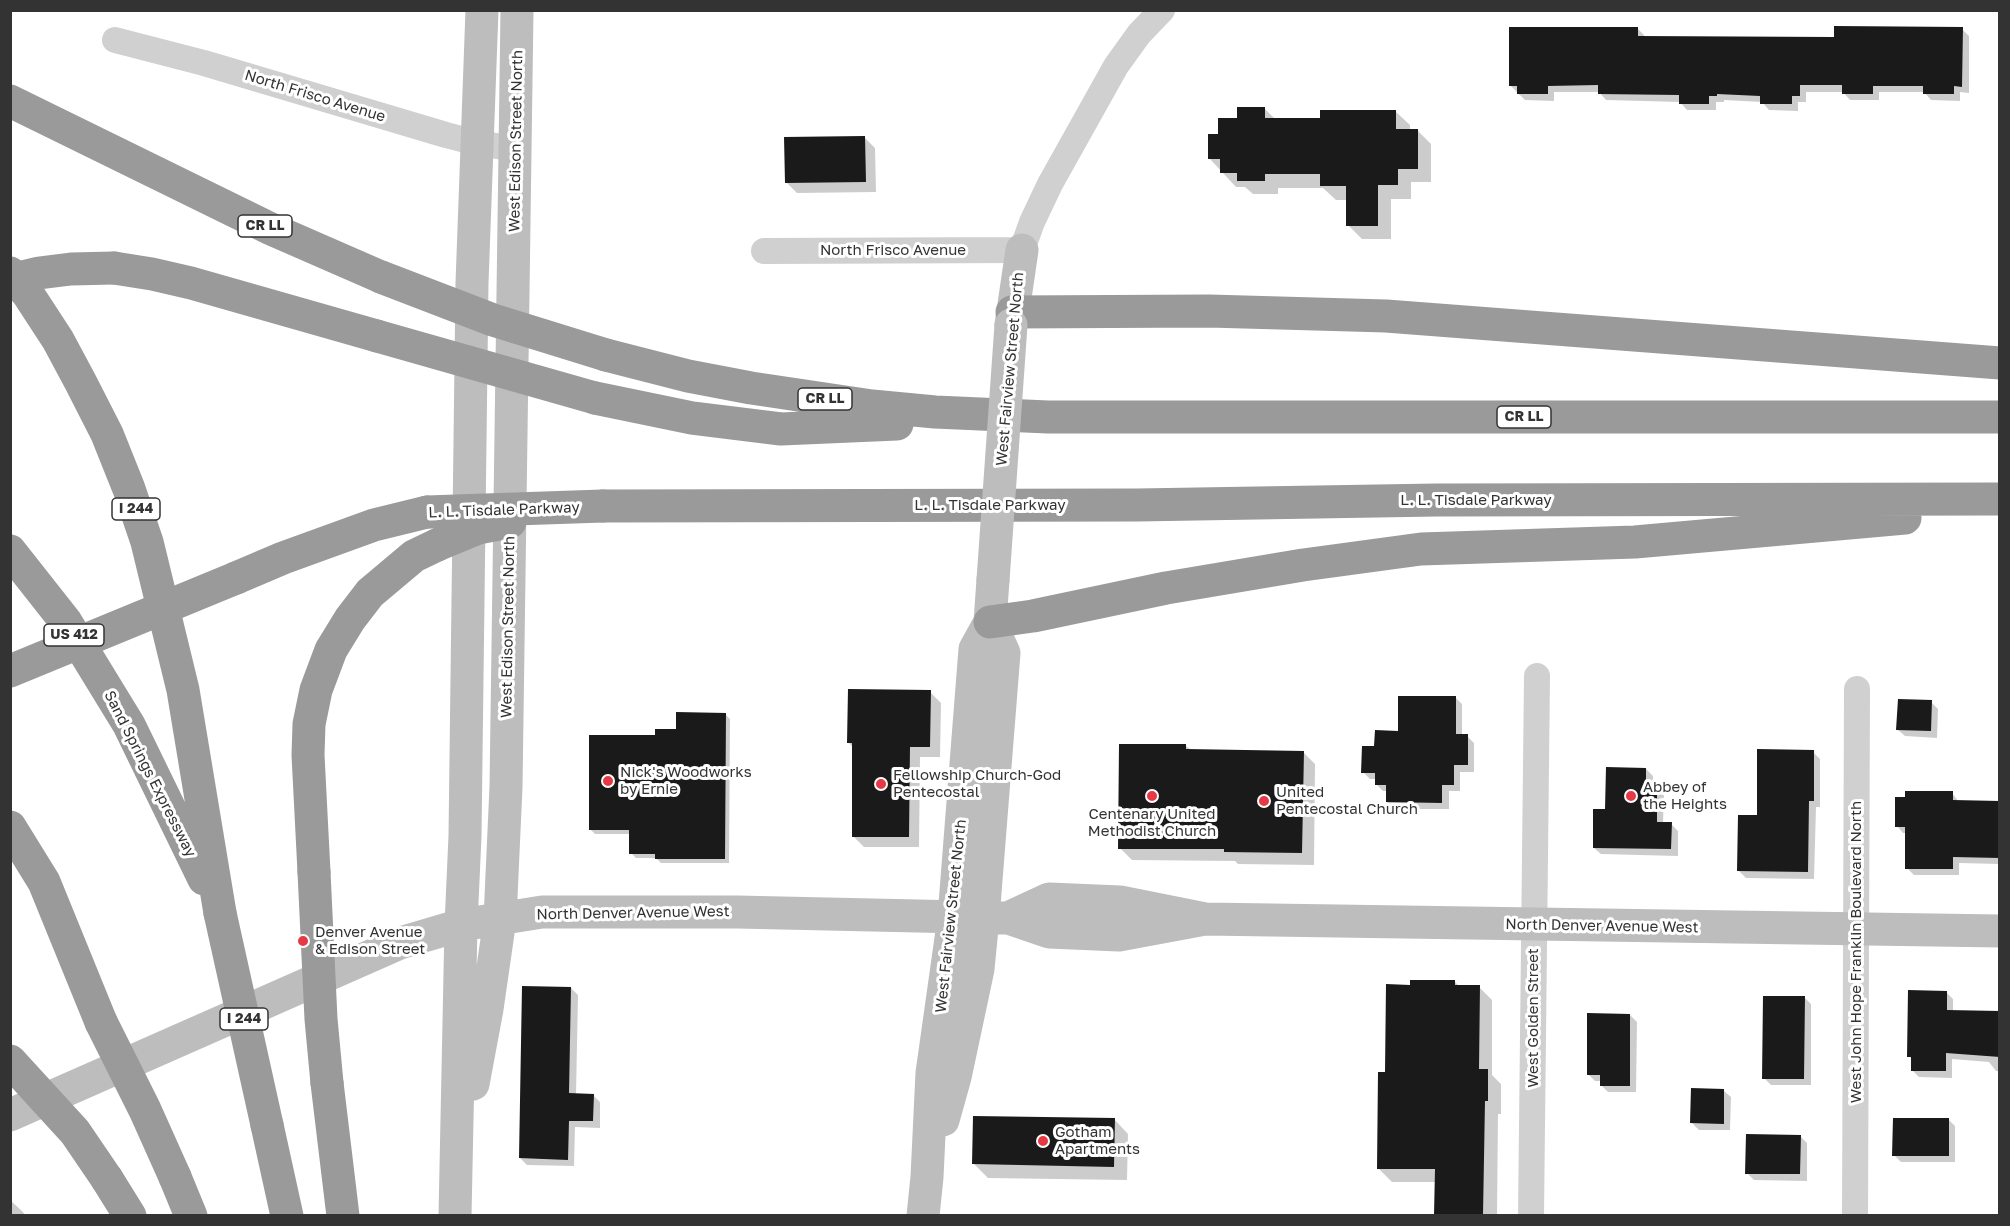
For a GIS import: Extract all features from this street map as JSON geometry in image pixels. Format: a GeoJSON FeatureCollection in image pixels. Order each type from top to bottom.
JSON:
{"type":"FeatureCollection","features":[{"type":"Feature","properties":{"kind":"highway"},"geometry":{"type":"LineString","coordinates":[[10,77],[151,169]]}},
{"type":"Feature","properties":{"kind":"highway","name":"CR LL"},"geometry":{"type":"LineString","coordinates":[[10,101],[271,229],[381,277],[493,320],[606,354],[688,376],[751,388],[935,412],[1048,417],[2000,417]]}},
{"type":"Feature","properties":{"kind":"highway"},"geometry":{"type":"LineString","coordinates":[[10,280],[60,270],[114,268],[153,274],[200,285],[595,398],[692,418],[781,429],[1048,417]]}},
{"type":"Feature","properties":{"kind":"highway","name":"I 244"},"geometry":{"type":"LineString","coordinates":[[10,273],[28,294],[58,340],[107,434],[147,542],[183,690],[220,914],[287,1215]]}},
{"type":"Feature","properties":{"kind":"highway"},"geometry":{"type":"LineString","coordinates":[[1012,318],[1209,311],[1386,316],[2000,363]]}},
{"type":"Feature","properties":{"kind":"highway","name":"L. L. Tisdale Parkway"},"geometry":{"type":"LineString","coordinates":[[10,671],[283,558],[374,525],[427,512],[603,506],[1126,505],[1437,500],[2000,499]]}},
{"type":"Feature","properties":{"kind":"highway"},"geometry":{"type":"LineString","coordinates":[[343,1215],[321,1019],[308,755],[316,690],[332,650],[350,619],[370,593],[414,556],[478,528],[603,506]]}},
{"type":"Feature","properties":{"kind":"highway"},"geometry":{"type":"LineString","coordinates":[[990,622],[1033,616],[1166,588],[1303,565],[1421,549],[1635,542],[2000,510]]}},
{"type":"Feature","properties":{"kind":"highway","name":"Sand Springs Expressway"},"geometry":{"type":"LineString","coordinates":[[10,551],[66,622],[129,724],[220,914]]}},
{"type":"Feature","properties":{"kind":"highway"},"geometry":{"type":"LineString","coordinates":[[10,827],[44,882],[101,1022]]}},
{"type":"Feature","properties":{"kind":"highway"},"geometry":{"type":"LineString","coordinates":[[10,871],[69,962],[101,1022],[145,1110],[191,1215]]}},
{"type":"Feature","properties":{"kind":"highway"},"geometry":{"type":"LineString","coordinates":[[10,1061],[75,1132],[130,1215]]}},
{"type":"Feature","properties":{"kind":"street","name":"West Edison Street North"},"geometry":{"type":"LineString","coordinates":[[455,1215],[460,925],[465,836],[472,283],[482,10]]}},
{"type":"Feature","properties":{"kind":"street","name":"West Edison Street North"},"geometry":{"type":"LineString","coordinates":[[456,1168],[487,1009],[500,919],[506,787],[517,10]]}},
{"type":"Feature","properties":{"kind":"street","name":"West Fairview Street North"},"geometry":{"type":"LineString","coordinates":[[923,1215],[927,1177],[955,1077],[978,969],[982,917],[975,649],[990,622],[1012,318],[1022,250],[1050,184],[1116,66],[1139,34],[1162,10]]}},
{"type":"Feature","properties":{"kind":"street","name":"North Frisco Avenue"},"geometry":{"type":"LineString","coordinates":[[115,40],[204,63],[477,143],[516,149]]}},
{"type":"Feature","properties":{"kind":"street","name":"North Frisco Avenue"},"geometry":{"type":"LineString","coordinates":[[764,251],[1022,250]]}},
{"type":"Feature","properties":{"kind":"street","name":"West Golden Street"},"geometry":{"type":"LineString","coordinates":[[1531,1215],[1537,676]]}},
{"type":"Feature","properties":{"kind":"street","name":"West John Hope Franklin Boulevard North"},"geometry":{"type":"LineString","coordinates":[[1855,1215],[1857,689]]}},
{"type":"Feature","properties":{"kind":"street","name":"North Denver Avenue West"},"geometry":{"type":"LineString","coordinates":[[10,1115],[400,943],[460,925],[542,912],[737,912],[982,917],[1049,932],[1119,935],[1205,919],[2000,931]]}},
{"type":"Feature","properties":{"kind":"building"},"geometry":{"type":"Polygon","coordinates":[[[1834,26],[1963,27],[1962,87],[1954,86],[1954,94],[1923,94],[1923,86],[1873,86],[1873,94],[1842,94],[1842,85],[1800,85],[1800,96],[1792,96],[1792,104],[1760,104],[1760,96],[1717,94],[1717,96],[1709,96],[1709,104],[1679,104],[1679,95],[1598,94],[1598,85],[1548,86],[1548,94],[1517,94],[1517,86],[1509,86],[1509,27],[1638,27],[1638,36],[1834,37],[1834,26]]]}},
{"type":"Feature","properties":{"kind":"building"},"geometry":{"type":"Polygon","coordinates":[[[1237,107],[1265,107],[1265,118],[1320,118],[1320,110],[1396,110],[1396,129],[1418,129],[1418,169],[1398,169],[1398,185],[1378,185],[1378,226],[1346,226],[1346,186],[1320,186],[1320,174],[1265,174],[1265,181],[1237,181],[1237,173],[1220,173],[1220,159],[1208,159],[1208,134],[1218,134],[1218,118],[1237,118],[1237,107]]]}},
{"type":"Feature","properties":{"kind":"building"},"geometry":{"type":"Polygon","coordinates":[[[865,136],[866,182],[785,183],[784,137],[865,136]]]}},
{"type":"Feature","properties":{"kind":"building","name":"Fellowship Church-God Pentecostal"},"geometry":{"type":"Polygon","coordinates":[[[848,689],[931,690],[930,747],[910,747],[909,837],[852,837],[852,743],[847,743],[848,689]]]}},
{"type":"Feature","properties":{"kind":"building"},"geometry":{"type":"Polygon","coordinates":[[[1398,696],[1456,696],[1456,734],[1468,734],[1468,765],[1454,765],[1454,785],[1442,785],[1442,803],[1386,802],[1386,785],[1375,785],[1375,773],[1361,773],[1362,746],[1374,746],[1375,730],[1398,731],[1398,696]]]}},
{"type":"Feature","properties":{"kind":"building"},"geometry":{"type":"Polygon","coordinates":[[[1898,699],[1932,700],[1931,731],[1896,730],[1898,699]]]}},
{"type":"Feature","properties":{"kind":"building"},"geometry":{"type":"Polygon","coordinates":[[[676,712],[726,713],[725,859],[655,859],[655,854],[629,854],[629,830],[589,830],[589,735],[655,735],[655,729],[676,729],[676,712]]]}},
{"type":"Feature","properties":{"kind":"building"},"geometry":{"type":"Polygon","coordinates":[[[1119,744],[1186,744],[1186,749],[1304,751],[1302,853],[1224,852],[1224,849],[1118,849],[1119,744]]]}},
{"type":"Feature","properties":{"kind":"building"},"geometry":{"type":"Polygon","coordinates":[[[1757,749],[1814,750],[1814,801],[1809,801],[1808,872],[1737,871],[1738,815],[1757,815],[1757,749]]]}},
{"type":"Feature","properties":{"kind":"building","name":"Abbey of the Heights"},"geometry":{"type":"Polygon","coordinates":[[[1606,767],[1646,768],[1646,784],[1657,784],[1657,822],[1672,822],[1671,849],[1593,848],[1593,809],[1605,809],[1606,767]]]}},
{"type":"Feature","properties":{"kind":"building"},"geometry":{"type":"Polygon","coordinates":[[[1905,791],[1953,791],[1953,800],[2000,801],[2000,858],[1953,857],[1953,869],[1905,869],[1905,827],[1895,827],[1895,797],[1905,797],[1905,791]]]}},
{"type":"Feature","properties":{"kind":"building"},"geometry":{"type":"Polygon","coordinates":[[[1410,980],[1455,980],[1455,985],[1480,985],[1479,1069],[1488,1069],[1488,1101],[1485,1101],[1483,1215],[1434,1215],[1435,1169],[1377,1169],[1378,1072],[1385,1072],[1386,984],[1410,985],[1410,980]]]}},
{"type":"Feature","properties":{"kind":"building"},"geometry":{"type":"Polygon","coordinates":[[[522,986],[571,987],[569,1093],[594,1094],[593,1121],[569,1121],[568,1160],[519,1158],[522,986]]]}},
{"type":"Feature","properties":{"kind":"building"},"geometry":{"type":"Polygon","coordinates":[[[1908,990],[1947,991],[1947,1010],[2000,1011],[2000,1057],[1946,1053],[1946,1071],[1911,1071],[1911,1057],[1907,1057],[1908,990]]]}},
{"type":"Feature","properties":{"kind":"building"},"geometry":{"type":"Polygon","coordinates":[[[1763,996],[1805,996],[1804,1079],[1762,1079],[1763,996]]]}},
{"type":"Feature","properties":{"kind":"building"},"geometry":{"type":"Polygon","coordinates":[[[1587,1013],[1630,1014],[1630,1086],[1600,1086],[1600,1075],[1587,1075],[1587,1013]]]}},
{"type":"Feature","properties":{"kind":"building"},"geometry":{"type":"Polygon","coordinates":[[[1691,1088],[1724,1089],[1724,1124],[1690,1123],[1691,1088]]]}},
{"type":"Feature","properties":{"kind":"building","name":"Gotham Apartments"},"geometry":{"type":"Polygon","coordinates":[[[973,1116],[1115,1118],[1114,1167],[972,1164],[973,1116]]]}},
{"type":"Feature","properties":{"kind":"building"},"geometry":{"type":"Polygon","coordinates":[[[1893,1118],[1949,1118],[1949,1156],[1892,1156],[1893,1118]]]}},
{"type":"Feature","properties":{"kind":"building"},"geometry":{"type":"Polygon","coordinates":[[[1746,1134],[1801,1135],[1800,1174],[1745,1174],[1746,1134]]]}},
{"type":"Feature","properties":{"kind":"place","name":"Nick's Woodworks by Ernie"},"geometry":{"type":"Point","coordinates":[608,781]}},
{"type":"Feature","properties":{"kind":"place","name":"Fellowship Church-God Pentecostal"},"geometry":{"type":"Point","coordinates":[881,784]}},
{"type":"Feature","properties":{"kind":"place","name":"Centenary United Methodist Church"},"geometry":{"type":"Point","coordinates":[1152,796]}},
{"type":"Feature","properties":{"kind":"place","name":"Abbey of the Heights"},"geometry":{"type":"Point","coordinates":[1631,796]}},
{"type":"Feature","properties":{"kind":"place","name":"United Pentecostal Church"},"geometry":{"type":"Point","coordinates":[1264,801]}},
{"type":"Feature","properties":{"kind":"place","name":"Denver Avenue & Edison Street"},"geometry":{"type":"Point","coordinates":[303,941]}},
{"type":"Feature","properties":{"kind":"place","name":"Gotham Apartments"},"geometry":{"type":"Point","coordinates":[1043,1141]}}]}
